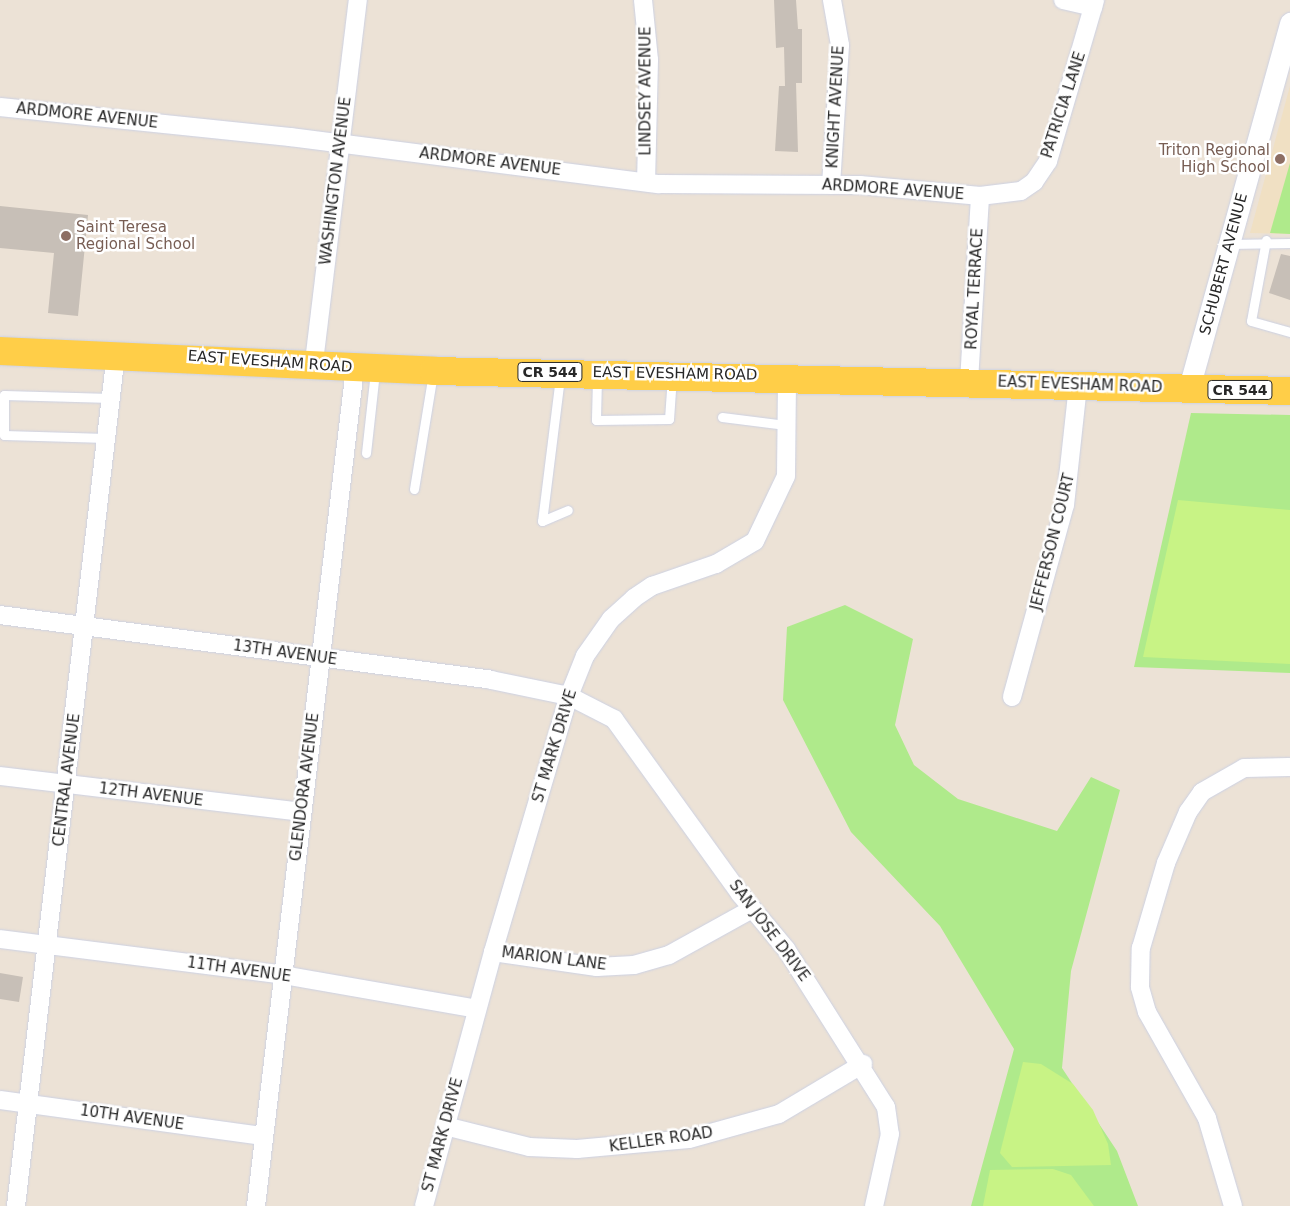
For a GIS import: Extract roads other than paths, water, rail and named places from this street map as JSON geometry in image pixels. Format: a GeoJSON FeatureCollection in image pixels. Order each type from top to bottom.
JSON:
{"type":"FeatureCollection","features":[{"type":"Feature","properties":{"kind":"main road","name":"EAST EVESHAM ROAD"},"geometry":{"type":"LineString","coordinates":[[0,351],[314,362],[365,368],[434,371],[787,376],[1290,391]]}},
{"type":"Feature","properties":{"kind":"street","name":"WASHINGTON AVENUE"},"geometry":{"type":"LineString","coordinates":[[314,362],[358,0]]}},
{"type":"Feature","properties":{"kind":"street","name":"LINDSEY AVENUE"},"geometry":{"type":"LineString","coordinates":[[642,0],[649,60],[646,182]]}},
{"type":"Feature","properties":{"kind":"street","name":"KNIGHT AVENUE"},"geometry":{"type":"LineString","coordinates":[[831,185],[840,45],[832,0]]}},
{"type":"Feature","properties":{"kind":"street"},"geometry":{"type":"LineString","coordinates":[[1063,0],[1094,4]]}},
{"type":"Feature","properties":{"kind":"street","name":"PATRICIA LANE"},"geometry":{"type":"LineString","coordinates":[[980,196],[1021,191],[1034,182],[1048,161],[1094,4]]}},
{"type":"Feature","properties":{"kind":"street","name":"SCHUBERT AVENUE"},"geometry":{"type":"LineString","coordinates":[[1189,388],[1290,23]]}},
{"type":"Feature","properties":{"kind":"street","name":"ARDMORE AVENUE"},"geometry":{"type":"LineString","coordinates":[[0,107],[341,143],[646,182],[831,185],[980,196]]}},
{"type":"Feature","properties":{"kind":"street","name":"ROYAL TERRACE"},"geometry":{"type":"LineString","coordinates":[[969,382],[980,196]]}},
{"type":"Feature","properties":{"kind":"street","name":"CENTRAL AVENUE"},"geometry":{"type":"LineString","coordinates":[[16,1206],[67,785],[116,354]]}},
{"type":"Feature","properties":{"kind":"street","name":"GLENDORA AVENUE"},"geometry":{"type":"LineString","coordinates":[[256,1206],[320,657],[365,368]]}},
{"type":"Feature","properties":{"kind":"street","name":"ST MARK DRIVE"},"geometry":{"type":"LineString","coordinates":[[424,1206],[493,952],[569,696],[585,656],[611,619],[634,598],[733,556],[755,541],[786,476],[787,376]]}},
{"type":"Feature","properties":{"kind":"street","name":"JEFFERSON COURT"},"geometry":{"type":"LineString","coordinates":[[1012,697],[1065,505],[1078,385]]}},
{"type":"Feature","properties":{"kind":"street","name":"13TH AVENUE"},"geometry":{"type":"LineString","coordinates":[[0,615],[492,680],[569,696]]}},
{"type":"Feature","properties":{"kind":"street","name":"SAN JOSE DRIVE"},"geometry":{"type":"LineString","coordinates":[[569,696],[614,719],[752,909],[786,949],[863,1064],[886,1107],[890,1134],[874,1206]]}},
{"type":"Feature","properties":{"kind":"street"},"geometry":{"type":"LineString","coordinates":[[1233,1206],[1207,1118],[1147,1012],[1140,988],[1141,948],[1166,863],[1188,812],[1202,792],[1244,768],[1290,767]]}},
{"type":"Feature","properties":{"kind":"street","name":"12TH AVENUE"},"geometry":{"type":"LineString","coordinates":[[0,776],[302,812]]}},
{"type":"Feature","properties":{"kind":"street","name":"MARION LANE"},"geometry":{"type":"LineString","coordinates":[[493,952],[597,967],[634,965],[669,955],[752,909]]}},
{"type":"Feature","properties":{"kind":"street","name":"11TH AVENUE"},"geometry":{"type":"LineString","coordinates":[[0,939],[283,975],[477,1009]]}},
{"type":"Feature","properties":{"kind":"street","name":"KELLER ROAD"},"geometry":{"type":"LineString","coordinates":[[445,1126],[548,1148],[618,1147],[690,1139],[779,1114],[863,1064]]}},
{"type":"Feature","properties":{"kind":"street","name":"10TH AVENUE"},"geometry":{"type":"LineString","coordinates":[[0,1100],[264,1136]]}},
{"type":"Feature","properties":{"kind":"lane"},"geometry":{"type":"LineString","coordinates":[[1266,240],[1251,321],[1290,332]]}},
{"type":"Feature","properties":{"kind":"lane"},"geometry":{"type":"LineString","coordinates":[[1229,244],[1266,240],[1290,243]]}},
{"type":"Feature","properties":{"kind":"lane"},"geometry":{"type":"LineString","coordinates":[[365,368],[366,453]]}},
{"type":"Feature","properties":{"kind":"lane"},"geometry":{"type":"LineString","coordinates":[[414,489],[434,371]]}},
{"type":"Feature","properties":{"kind":"lane"},"geometry":{"type":"LineString","coordinates":[[561,372],[542,521],[568,510]]}},
{"type":"Feature","properties":{"kind":"lane"},"geometry":{"type":"LineString","coordinates":[[597,372],[596,420],[669,419],[672,374]]}},
{"type":"Feature","properties":{"kind":"lane"},"geometry":{"type":"LineString","coordinates":[[106,438],[4,435],[4,395],[111,398]]}},
{"type":"Feature","properties":{"kind":"lane"},"geometry":{"type":"LineString","coordinates":[[722,417],[786,425]]}},
{"type":"Feature","properties":{"kind":"place","name":"Triton Regional High School"},"geometry":{"type":"Point","coordinates":[1280,159]}},
{"type":"Feature","properties":{"kind":"place","name":"Saint Teresa Regional School"},"geometry":{"type":"Point","coordinates":[66,236]}}]}
